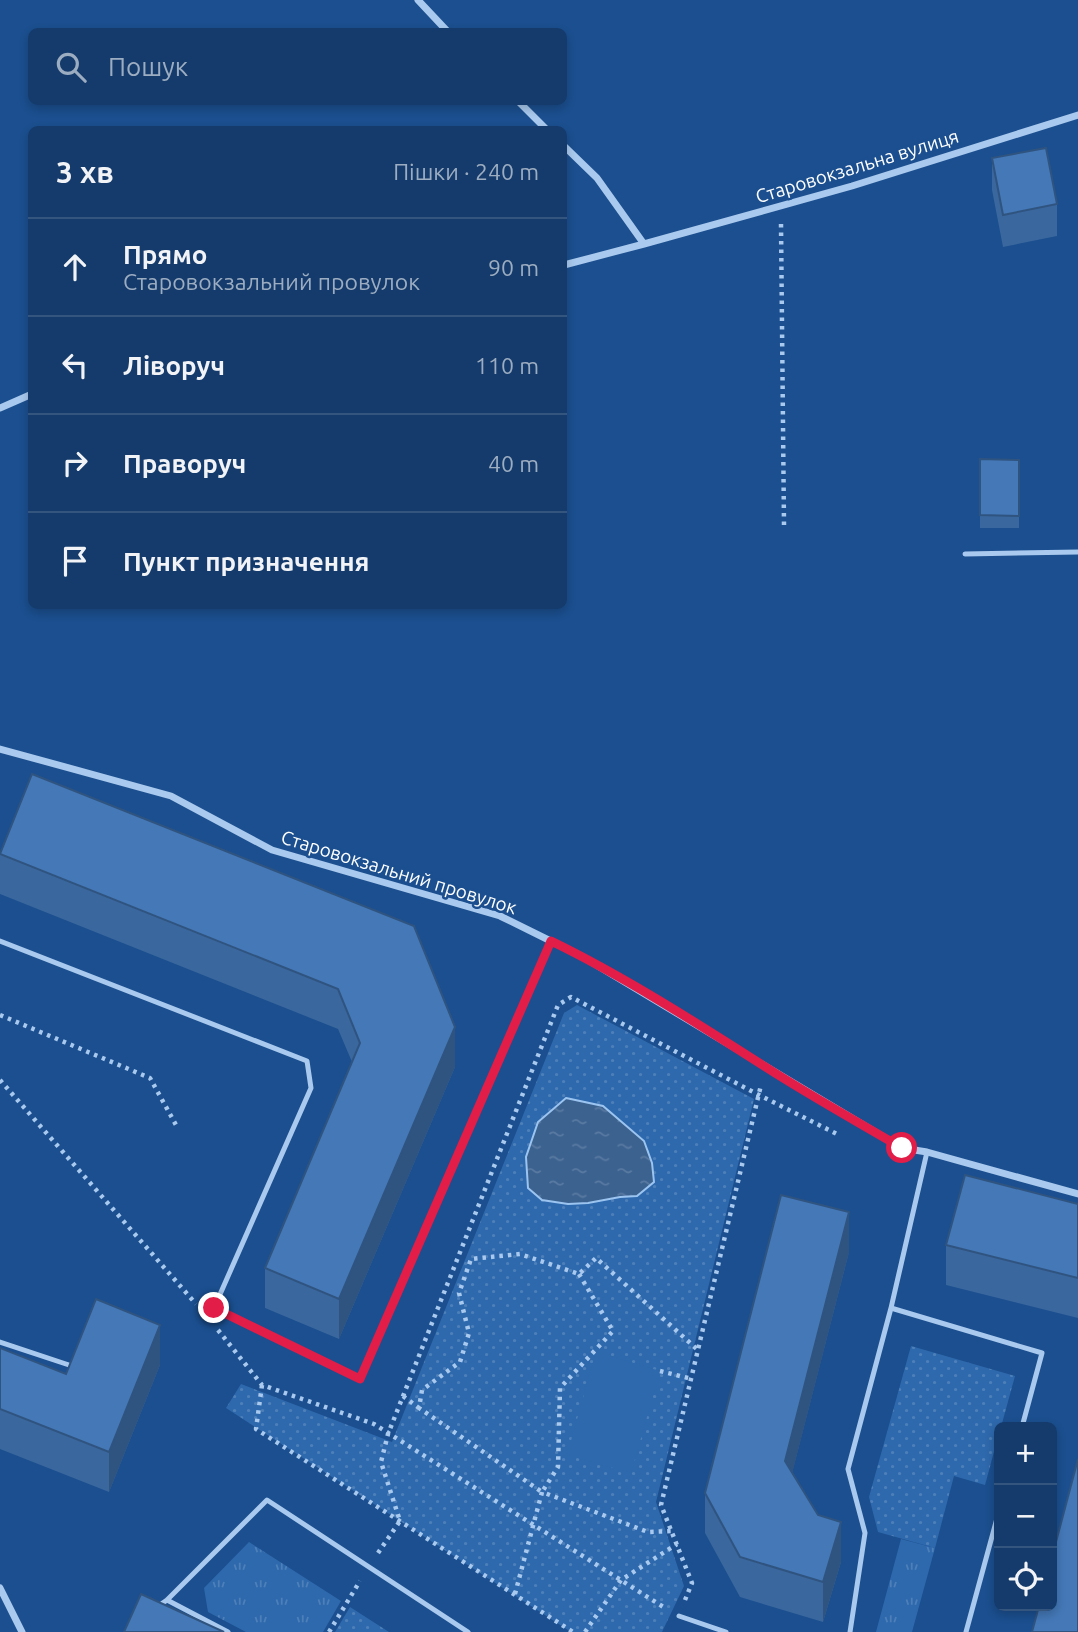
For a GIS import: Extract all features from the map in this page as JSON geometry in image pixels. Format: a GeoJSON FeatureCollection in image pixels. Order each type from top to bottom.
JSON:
{"type":"FeatureCollection","features":[{"type":"Feature","properties":{"kind":"street"},"geometry":{"type":"LineString","coordinates":[[418,0],[444,28]]}},
{"type":"Feature","properties":{"kind":"street"},"geometry":{"type":"LineString","coordinates":[[522,105],[543,126]]}},
{"type":"Feature","properties":{"kind":"street","name":"Старовокзальна вулиця"},"geometry":{"type":"LineString","coordinates":[[567,264],[852,186],[1078,115]]}},
{"type":"Feature","properties":{"kind":"street"},"geometry":{"type":"LineString","coordinates":[[567,149],[597,178],[644,244]]}},
{"type":"Feature","properties":{"kind":"street"},"geometry":{"type":"LineString","coordinates":[[0,408],[28,396]]}},
{"type":"Feature","properties":{"kind":"street","name":"Старовокзальний провулок"},"geometry":{"type":"LineString","coordinates":[[0,749],[171,796],[272,850],[500,916],[583,957],[902,1148],[927,1152],[1078,1194]]}},
{"type":"Feature","properties":{"kind":"street"},"geometry":{"type":"LineString","coordinates":[[0,1588],[22,1632]]}},
{"type":"Feature","properties":{"kind":"lane"},"geometry":{"type":"LineString","coordinates":[[965,554],[1078,552]]}},
{"type":"Feature","properties":{"kind":"lane"},"geometry":{"type":"LineString","coordinates":[[0,941],[307,1060],[312,1088],[214,1308],[360,1379],[551,941]]}},
{"type":"Feature","properties":{"kind":"lane"},"geometry":{"type":"LineString","coordinates":[[850,1632],[865,1533],[848,1469],[891,1308],[927,1152]]}},
{"type":"Feature","properties":{"kind":"lane"},"geometry":{"type":"LineString","coordinates":[[891,1308],[1042,1353],[1023,1422]]}},
{"type":"Feature","properties":{"kind":"lane"},"geometry":{"type":"LineString","coordinates":[[0,1342],[69,1365]]}},
{"type":"Feature","properties":{"kind":"lane"},"geometry":{"type":"LineString","coordinates":[[156,1608],[267,1500],[468,1632]]}},
{"type":"Feature","properties":{"kind":"lane"},"geometry":{"type":"LineString","coordinates":[[966,1632],[994,1529]]}},
{"type":"Feature","properties":{"kind":"lane"},"geometry":{"type":"LineString","coordinates":[[167,1600],[228,1632]]}},
{"type":"Feature","properties":{"kind":"lane"},"geometry":{"type":"LineString","coordinates":[[679,1616],[726,1632]]}},
{"type":"Feature","properties":{"kind":"path"},"geometry":{"type":"LineString","coordinates":[[780,206],[784,526]]}},
{"type":"Feature","properties":{"kind":"path"},"geometry":{"type":"LineString","coordinates":[[400,1521],[381,1462],[388,1434],[558,1005],[571,997],[847,1139]]}},
{"type":"Feature","properties":{"kind":"path"},"geometry":{"type":"LineString","coordinates":[[0,1015],[150,1078],[176,1125]]}},
{"type":"Feature","properties":{"kind":"path"},"geometry":{"type":"LineString","coordinates":[[214,1325],[262,1385],[374,1424],[679,1616],[692,1583],[662,1505],[765,1067]]}},
{"type":"Feature","properties":{"kind":"path"},"geometry":{"type":"LineString","coordinates":[[0,1080],[197,1305]]}},
{"type":"Feature","properties":{"kind":"path"},"geometry":{"type":"LineString","coordinates":[[419,1408],[422,1390],[460,1362],[470,1333],[459,1293],[471,1259],[520,1254],[579,1273],[612,1331],[560,1388],[558,1467],[542,1492],[515,1594]]}},
{"type":"Feature","properties":{"kind":"path"},"geometry":{"type":"LineString","coordinates":[[579,1273],[596,1258],[699,1351]]}},
{"type":"Feature","properties":{"kind":"path"},"geometry":{"type":"LineString","coordinates":[[660,1371],[692,1379]]}},
{"type":"Feature","properties":{"kind":"path"},"geometry":{"type":"LineString","coordinates":[[262,1385],[256,1429],[573,1632]]}},
{"type":"Feature","properties":{"kind":"path"},"geometry":{"type":"LineString","coordinates":[[403,1396],[542,1492],[648,1532],[672,1531]]}},
{"type":"Feature","properties":{"kind":"path"},"geometry":{"type":"LineString","coordinates":[[329,1632],[368,1566],[400,1521]]}},
{"type":"Feature","properties":{"kind":"path"},"geometry":{"type":"LineString","coordinates":[[585,1632],[621,1580],[677,1544]]}},
{"type":"Feature","properties":{"kind":"green space"},"geometry":{"type":"Polygon","coordinates":[[[577,1005],[754,1099],[656,1502],[684,1586],[662,1632],[571,1632],[226,1408],[241,1384],[392,1442],[564,1013],[577,1005]]]}},
{"type":"Feature","properties":{"kind":"green space"},"geometry":{"type":"Polygon","coordinates":[[[911,1346],[1015,1376],[1002,1422],[994,1422],[994,1452],[985,1485],[954,1476],[935,1548],[878,1532],[869,1497],[911,1346]]]}},
{"type":"Feature","properties":{"kind":"green space"},"geometry":{"type":"Polygon","coordinates":[[[596,1352],[660,1371],[631,1473],[567,1455],[596,1352]]]}},
{"type":"Feature","properties":{"kind":"green space"},"geometry":{"type":"Polygon","coordinates":[[[901,1539],[935,1548],[912,1632],[876,1632],[901,1539]]]}},
{"type":"Feature","properties":{"kind":"green space"},"geometry":{"type":"Polygon","coordinates":[[[249,1542],[341,1601],[323,1632],[246,1632],[208,1612],[204,1588],[249,1542]]]}},
{"type":"Feature","properties":{"kind":"green space"},"geometry":{"type":"Polygon","coordinates":[[[350,1607],[389,1632],[335,1632],[350,1607]]]}},
{"type":"Feature","properties":{"kind":"water"},"geometry":{"type":"Polygon","coordinates":[[[566,1098],[603,1106],[644,1141],[652,1163],[654,1182],[637,1196],[568,1204],[542,1200],[528,1188],[526,1157],[538,1122],[566,1098]]]}},
{"type":"Feature","properties":{"kind":"building"},"geometry":{"type":"Polygon","coordinates":[[[1046,148],[1057,204],[1003,215],[992,158],[1046,148]]]}},
{"type":"Feature","properties":{"kind":"building"},"geometry":{"type":"Polygon","coordinates":[[[980,459],[1019,460],[1019,516],[980,515],[980,459]]]}},
{"type":"Feature","properties":{"kind":"building"},"geometry":{"type":"Polygon","coordinates":[[[32,774],[414,926],[455,1027],[339,1299],[265,1268],[360,1043],[338,989],[0,854],[32,774]]]}},
{"type":"Feature","properties":{"kind":"building"},"geometry":{"type":"Polygon","coordinates":[[[965,1175],[1078,1204],[1078,1278],[946,1245],[965,1175]]]}},
{"type":"Feature","properties":{"kind":"building"},"geometry":{"type":"Polygon","coordinates":[[[781,1195],[849,1212],[785,1461],[818,1515],[841,1522],[823,1582],[740,1557],[705,1493],[781,1195]]]}},
{"type":"Feature","properties":{"kind":"building"},"geometry":{"type":"Polygon","coordinates":[[[96,1299],[160,1325],[109,1452],[0,1409],[0,1348],[66,1374],[96,1299]]]}},
{"type":"Feature","properties":{"kind":"building"},"geometry":{"type":"Polygon","coordinates":[[[1078,1459],[1078,1632],[1032,1632],[1038,1611],[1057,1611],[1057,1538],[1078,1459]]]}},
{"type":"Feature","properties":{"kind":"building"},"geometry":{"type":"Polygon","coordinates":[[[141,1594],[224,1632],[124,1632],[141,1594]]]}},
{"type":"Feature","properties":{"kind":"route"},"geometry":{"type":"LineString","coordinates":[[214,1308],[360,1379],[551,941],[583,957],[902,1148]]}}]}
